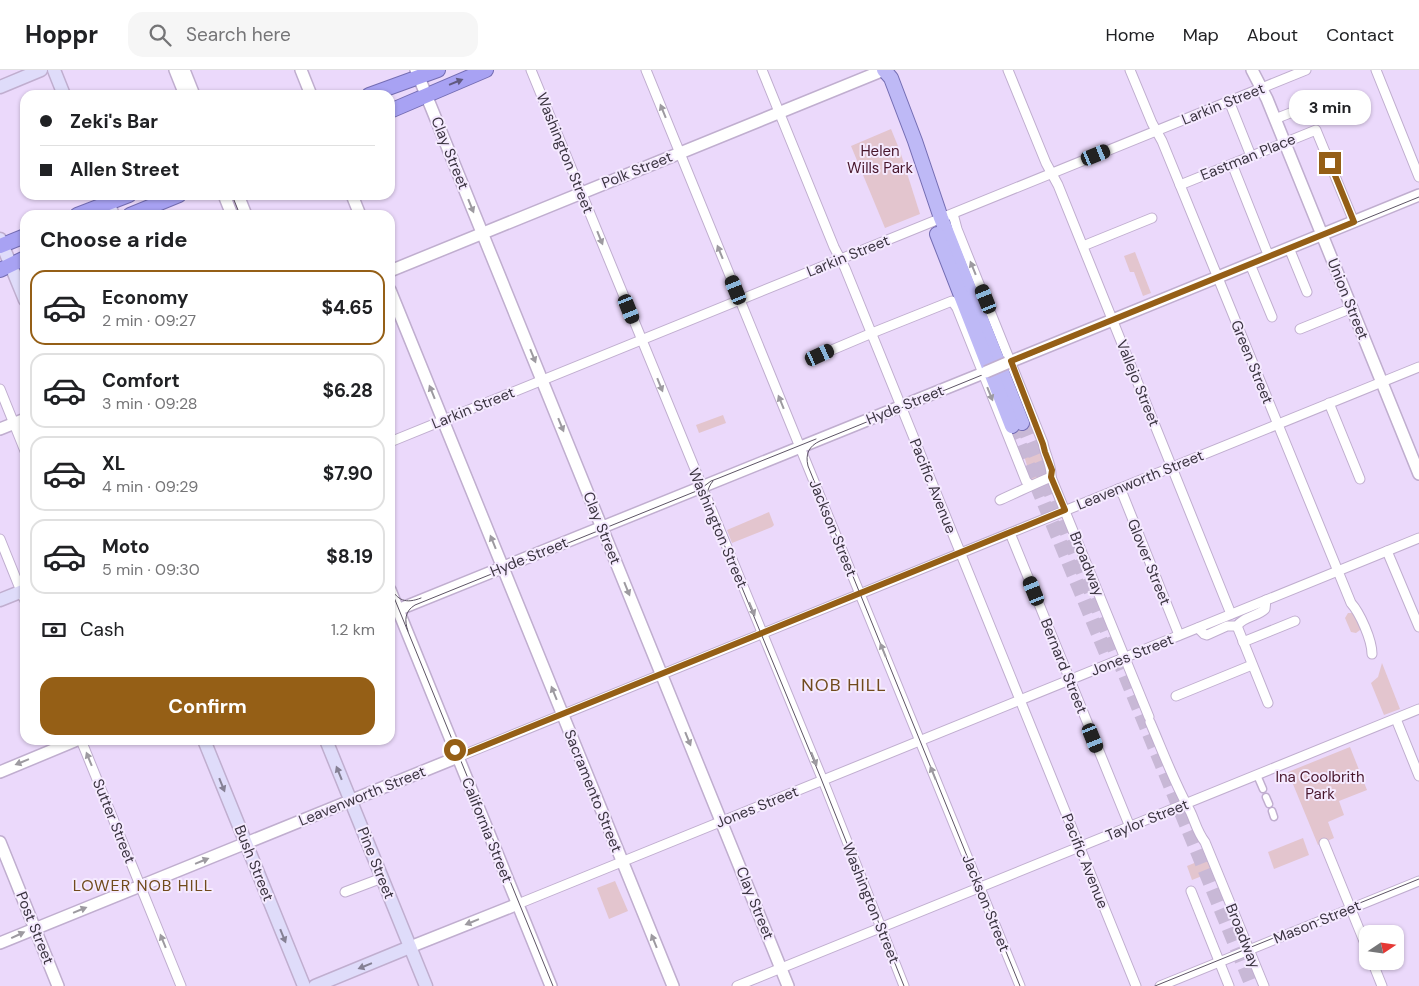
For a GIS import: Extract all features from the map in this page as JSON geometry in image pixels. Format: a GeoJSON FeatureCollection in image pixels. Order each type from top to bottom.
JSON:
{"type":"FeatureCollection","features":[{"type":"Feature","properties":{"kind":"highway"},"geometry":{"type":"LineString","coordinates":[[380,90],[417,74],[438,70]]}},
{"type":"Feature","properties":{"kind":"highway"},"geometry":{"type":"LineString","coordinates":[[395,109],[486,70]]}},
{"type":"Feature","properties":{"kind":"highway"},"geometry":{"type":"LineString","coordinates":[[142,210],[167,200]]}},
{"type":"Feature","properties":{"kind":"highway"},"geometry":{"type":"LineString","coordinates":[[91,210],[108,204]]}},
{"type":"Feature","properties":{"kind":"highway"},"geometry":{"type":"LineString","coordinates":[[1,243],[20,237]]}},
{"type":"Feature","properties":{"kind":"highway"},"geometry":{"type":"LineString","coordinates":[[5,268],[20,260]]}},
{"type":"Feature","properties":{"kind":"main road"},"geometry":{"type":"LineString","coordinates":[[0,86],[41,70]]}},
{"type":"Feature","properties":{"kind":"main road"},"geometry":{"type":"LineString","coordinates":[[54,70],[62,90]]}},
{"type":"Feature","properties":{"kind":"main road","name":"Broadway"},"geometry":{"type":"LineString","coordinates":[[884,70],[890,78],[915,141],[1017,424]]}},
{"type":"Feature","properties":{"kind":"main road"},"geometry":{"type":"LineString","coordinates":[[1,243],[5,268],[20,292]]}},
{"type":"Feature","properties":{"kind":"main road"},"geometry":{"type":"LineString","coordinates":[[0,600],[20,595]]}},
{"type":"Feature","properties":{"kind":"main road","name":"Bush Street"},"geometry":{"type":"LineString","coordinates":[[206,745],[304,986]]}},
{"type":"Feature","properties":{"kind":"main road","name":"Pine Street"},"geometry":{"type":"LineString","coordinates":[[328,745],[426,986]]}},
{"type":"Feature","properties":{"kind":"main road","name":"Jones Street"},"geometry":{"type":"LineString","coordinates":[[315,986],[410,948]]}},
{"type":"Feature","properties":{"kind":"street"},"geometry":{"type":"LineString","coordinates":[[175,70],[183,90]]}},
{"type":"Feature","properties":{"kind":"street"},"geometry":{"type":"LineString","coordinates":[[184,70],[192,90]]}},
{"type":"Feature","properties":{"kind":"street"},"geometry":{"type":"LineString","coordinates":[[301,70],[309,90]]}},
{"type":"Feature","properties":{"kind":"street","name":"Washington Street"},"geometry":{"type":"LineString","coordinates":[[532,70],[822,780],[904,986]]}},
{"type":"Feature","properties":{"kind":"street","name":"Jackson Street"},"geometry":{"type":"LineString","coordinates":[[646,70],[1020,986]]}},
{"type":"Feature","properties":{"kind":"street","name":"Pacific Avenue"},"geometry":{"type":"LineString","coordinates":[[762,70],[872,333],[1136,986]]}},
{"type":"Feature","properties":{"kind":"street","name":"Polk Street"},"geometry":{"type":"LineString","coordinates":[[395,269],[884,70]]}},
{"type":"Feature","properties":{"kind":"street","name":"Vallejo Street"},"geometry":{"type":"LineString","coordinates":[[1008,70],[1058,185],[1231,614]]}},
{"type":"Feature","properties":{"kind":"street","name":"Green Street"},"geometry":{"type":"LineString","coordinates":[[1130,70],[1180,185],[1351,603],[1357,610],[1372,654]]}},
{"type":"Feature","properties":{"kind":"street","name":"Union Street"},"geometry":{"type":"LineString","coordinates":[[1252,70],[1285,142],[1382,382],[1416,460],[1419,474]]}},
{"type":"Feature","properties":{"kind":"street","name":"Larkin Street"},"geometry":{"type":"LineString","coordinates":[[395,440],[1306,70]]}},
{"type":"Feature","properties":{"kind":"street"},"geometry":{"type":"LineString","coordinates":[[1376,70],[1419,177]]}},
{"type":"Feature","properties":{"kind":"street","name":"Clay Street"},"geometry":{"type":"LineString","coordinates":[[417,74],[788,986]]}},
{"type":"Feature","properties":{"kind":"street"},"geometry":{"type":"LineString","coordinates":[[1275,119],[1328,98]]}},
{"type":"Feature","properties":{"kind":"street"},"geometry":{"type":"LineString","coordinates":[[1229,101],[1251,156]]}},
{"type":"Feature","properties":{"kind":"street","name":"Eastman Place"},"geometry":{"type":"LineString","coordinates":[[1180,185],[1316,130],[1354,222]]}},
{"type":"Feature","properties":{"kind":"street"},"geometry":{"type":"LineString","coordinates":[[1232,164],[1269,257]]}},
{"type":"Feature","properties":{"kind":"street","name":"Hyde Street"},"geometry":{"type":"LineString","coordinates":[[395,612],[1419,195]]}},
{"type":"Feature","properties":{"kind":"street","name":"Broadway"},"geometry":{"type":"LineString","coordinates":[[942,218],[957,229],[1043,444],[1052,470],[1051,477],[1124,658],[1186,805],[1205,842],[1264,986]]}},
{"type":"Feature","properties":{"kind":"street"},"geometry":{"type":"LineString","coordinates":[[1082,246],[1152,218]]}},
{"type":"Feature","properties":{"kind":"street"},"geometry":{"type":"LineString","coordinates":[[1289,248],[1307,292]]}},
{"type":"Feature","properties":{"kind":"street"},"geometry":{"type":"LineString","coordinates":[[1250,264],[1272,317]]}},
{"type":"Feature","properties":{"kind":"street"},"geometry":{"type":"LineString","coordinates":[[820,355],[952,301],[957,308],[984,373],[1026,481],[1030,484]]}},
{"type":"Feature","properties":{"kind":"street","name":"Sacramento Street"},"geometry":{"type":"LineString","coordinates":[[395,302],[673,986]]}},
{"type":"Feature","properties":{"kind":"street"},"geometry":{"type":"LineString","coordinates":[[1300,329],[1352,308]]}},
{"type":"Feature","properties":{"kind":"street","name":"Leavenworth Street"},"geometry":{"type":"LineString","coordinates":[[0,943],[1419,367]]}},
{"type":"Feature","properties":{"kind":"street"},"geometry":{"type":"LineString","coordinates":[[0,389],[20,438]]}},
{"type":"Feature","properties":{"kind":"street"},"geometry":{"type":"LineString","coordinates":[[1329,403],[1360,478]]}},
{"type":"Feature","properties":{"kind":"street"},"geometry":{"type":"LineString","coordinates":[[0,429],[20,421]]}},
{"type":"Feature","properties":{"kind":"street"},"geometry":{"type":"LineString","coordinates":[[1000,500],[1024,489],[1030,484],[1051,477]]}},
{"type":"Feature","properties":{"kind":"street","name":"Glover Street"},"geometry":{"type":"LineString","coordinates":[[1118,489],[1179,635]]}},
{"type":"Feature","properties":{"kind":"street","name":"Bernard Street"},"geometry":{"type":"LineString","coordinates":[[1010,533],[1130,827]]}},
{"type":"Feature","properties":{"kind":"street","name":"Jones Street"},"geometry":{"type":"LineString","coordinates":[[410,948],[1419,538]]}},
{"type":"Feature","properties":{"kind":"street"},"geometry":{"type":"LineString","coordinates":[[0,540],[20,585]]}},
{"type":"Feature","properties":{"kind":"street"},"geometry":{"type":"LineString","coordinates":[[1387,551],[1419,627]]}},
{"type":"Feature","properties":{"kind":"street","name":"Jones Street"},"geometry":{"type":"LineString","coordinates":[[1198,628],[1204,634],[1207,634],[1227,626],[1237,626],[1244,619],[1262,612],[1265,609],[1266,600]]}},
{"type":"Feature","properties":{"kind":"street","name":"California Street"},"geometry":{"type":"LineString","coordinates":[[395,614],[458,757],[551,986]]}},
{"type":"Feature","properties":{"kind":"street"},"geometry":{"type":"LineString","coordinates":[[1243,642],[1295,621]]}},
{"type":"Feature","properties":{"kind":"street"},"geometry":{"type":"LineString","coordinates":[[1237,626],[1268,703]]}},
{"type":"Feature","properties":{"kind":"street"},"geometry":{"type":"LineString","coordinates":[[1176,696],[1252,665]]}},
{"type":"Feature","properties":{"kind":"street","name":"Taylor Street"},"geometry":{"type":"LineString","coordinates":[[737,986],[980,889],[1419,709]]}},
{"type":"Feature","properties":{"kind":"street"},"geometry":{"type":"LineString","coordinates":[[1396,718],[1419,776]]}},
{"type":"Feature","properties":{"kind":"street"},"geometry":{"type":"LineString","coordinates":[[0,772],[65,745]]}},
{"type":"Feature","properties":{"kind":"street","name":"Sutter Street"},"geometry":{"type":"LineString","coordinates":[[83,745],[181,986]]}},
{"type":"Feature","properties":{"kind":"street"},"geometry":{"type":"LineString","coordinates":[[1257,775],[1263,789]]}},
{"type":"Feature","properties":{"kind":"street","name":"Post Street"},"geometry":{"type":"LineString","coordinates":[[0,842],[58,986]]}},
{"type":"Feature","properties":{"kind":"street"},"geometry":{"type":"LineString","coordinates":[[1324,843],[1359,930]]}},
{"type":"Feature","properties":{"kind":"street"},"geometry":{"type":"LineString","coordinates":[[345,892],[382,878]]}},
{"type":"Feature","properties":{"kind":"street","name":"Mason Street"},"geometry":{"type":"LineString","coordinates":[[1160,986],[1419,880]]}},
{"type":"Feature","properties":{"kind":"street","name":"Broadway"},"geometry":{"type":"LineString","coordinates":[[1191,891],[1229,986]]}},
{"type":"Feature","properties":{"kind":"street"},"geometry":{"type":"LineString","coordinates":[[1376,970],[1382,986]]}},
{"type":"Feature","properties":{"kind":"green space","name":"Helen Wills Park"},"geometry":{"type":"Polygon","coordinates":[[[891,129],[920,214],[885,228],[851,146],[891,129]]]}},
{"type":"Feature","properties":{"kind":"green space"},"geometry":{"type":"Polygon","coordinates":[[[1135,252],[1151,293],[1143,296],[1134,272],[1130,272],[1124,256],[1135,252]]]}},
{"type":"Feature","properties":{"kind":"green space"},"geometry":{"type":"Polygon","coordinates":[[[723,415],[726,423],[699,433],[696,425],[723,415]]]}},
{"type":"Feature","properties":{"kind":"green space"},"geometry":{"type":"Polygon","coordinates":[[[1037,440],[1050,471],[1049,474],[1032,481],[1022,451],[1019,453],[1018,449],[1037,440]]]}},
{"type":"Feature","properties":{"kind":"green space"},"geometry":{"type":"Polygon","coordinates":[[[769,512],[774,525],[772,527],[732,543],[727,530],[769,512]]]}},
{"type":"Feature","properties":{"kind":"green space"},"geometry":{"type":"Polygon","coordinates":[[[1348,613],[1356,613],[1361,627],[1356,633],[1351,632],[1345,618],[1348,613]]]}},
{"type":"Feature","properties":{"kind":"green space"},"geometry":{"type":"Polygon","coordinates":[[[1382,663],[1400,709],[1384,715],[1371,683],[1378,677],[1382,663]]]}},
{"type":"Feature","properties":{"kind":"green space","name":"Ina Coolbrith Park"},"geometry":{"type":"Polygon","coordinates":[[[1350,747],[1367,790],[1339,801],[1344,815],[1328,822],[1334,838],[1318,845],[1288,772],[1350,747]]]}},
{"type":"Feature","properties":{"kind":"green space"},"geometry":{"type":"Polygon","coordinates":[[[1303,838],[1309,855],[1274,869],[1268,852],[1303,838]]]}},
{"type":"Feature","properties":{"kind":"green space"},"geometry":{"type":"Polygon","coordinates":[[[1207,859],[1212,872],[1192,880],[1187,866],[1207,859]]]}},
{"type":"Feature","properties":{"kind":"green space"},"geometry":{"type":"Polygon","coordinates":[[[615,881],[628,911],[609,919],[597,888],[615,881]]]}},
{"type":"Feature","properties":{"kind":"tunnel"},"geometry":{"type":"LineString","coordinates":[[1022,423],[1252,986]]}},
{"type":"Feature","properties":{"kind":"tunnel"},"geometry":{"type":"LineString","coordinates":[[1012,426],[1110,663]]}},
{"type":"Feature","properties":{"kind":"tram line"},"geometry":{"type":"LineString","coordinates":[[1020,986],[808,466],[807,458],[809,451],[813,445],[820,441],[1419,197]]}},
{"type":"Feature","properties":{"kind":"tram line"},"geometry":{"type":"LineString","coordinates":[[234,200],[238,210]]}},
{"type":"Feature","properties":{"kind":"tram line"},"geometry":{"type":"LineString","coordinates":[[408,631],[406,616],[415,605],[699,490],[711,481],[816,439]]}},
{"type":"Feature","properties":{"kind":"tram line"},"geometry":{"type":"LineString","coordinates":[[713,481],[707,494],[709,508],[820,776],[904,986]]}},
{"type":"Feature","properties":{"kind":"tram line"},"geometry":{"type":"LineString","coordinates":[[395,594],[406,601],[421,598]]}},
{"type":"Feature","properties":{"kind":"tram line"},"geometry":{"type":"LineString","coordinates":[[395,600],[553,986]]}},
{"type":"Feature","properties":{"kind":"tram line"},"geometry":{"type":"LineString","coordinates":[[1155,986],[1419,879]]}},
{"type":"Feature","properties":{"kind":"district","name":"NOB HILL"},"geometry":{"type":"Point","coordinates":[844,685]}},
{"type":"Feature","properties":{"kind":"district","name":"LOWER NOB HILL"},"geometry":{"type":"Point","coordinates":[143,885]}},
{"type":"Feature","properties":{"kind":"route"},"geometry":{"type":"LineString","coordinates":[[455,750],[458,757],[1065,510],[1051,477],[1052,470],[1011,361],[1354,222],[1330,163]]}}]}
